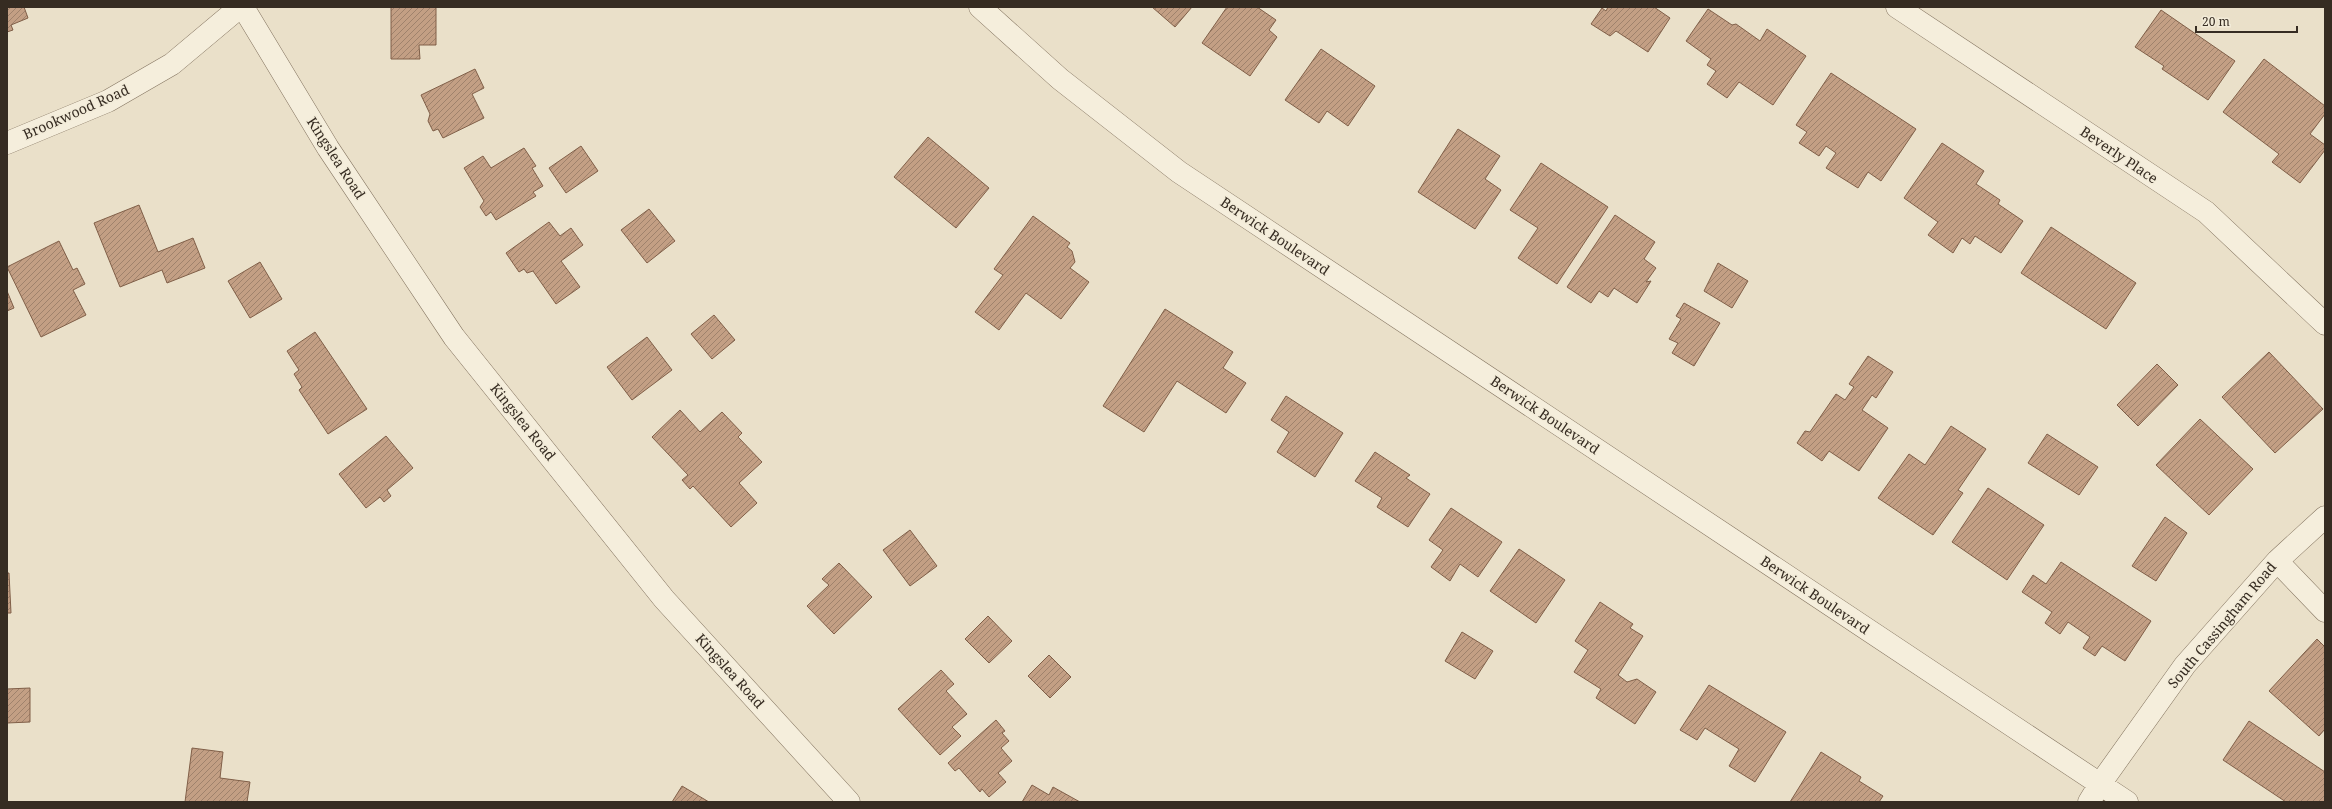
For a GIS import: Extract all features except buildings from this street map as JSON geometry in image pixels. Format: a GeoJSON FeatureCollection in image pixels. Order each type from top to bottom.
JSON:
{"type":"FeatureCollection","features":[{"type":"Feature","properties":{"kind":"street","name":"Brookwood Road"},"geometry":{"type":"LineString","coordinates":[[7,143],[108,101],[172,64],[240,7]]}},
{"type":"Feature","properties":{"kind":"street","name":"Kingslea Road"},"geometry":{"type":"LineString","coordinates":[[243,7],[328,148],[454,337],[664,599],[849,802]]}},
{"type":"Feature","properties":{"kind":"street","name":"Berwick Boulevard"},"geometry":{"type":"LineString","coordinates":[[980,7],[1060,79],[1179,172],[2094,793],[2127,802]]}},
{"type":"Feature","properties":{"kind":"street","name":"Beverly Place"},"geometry":{"type":"LineString","coordinates":[[1897,7],[2206,212],[2325,324]]}},
{"type":"Feature","properties":{"kind":"street","name":"South Cassingham Road"},"geometry":{"type":"LineString","coordinates":[[2094,793],[2185,665],[2277,561],[2325,517]]}},
{"type":"Feature","properties":{"kind":"street"},"geometry":{"type":"LineString","coordinates":[[2277,561],[2325,611]]}}]}
